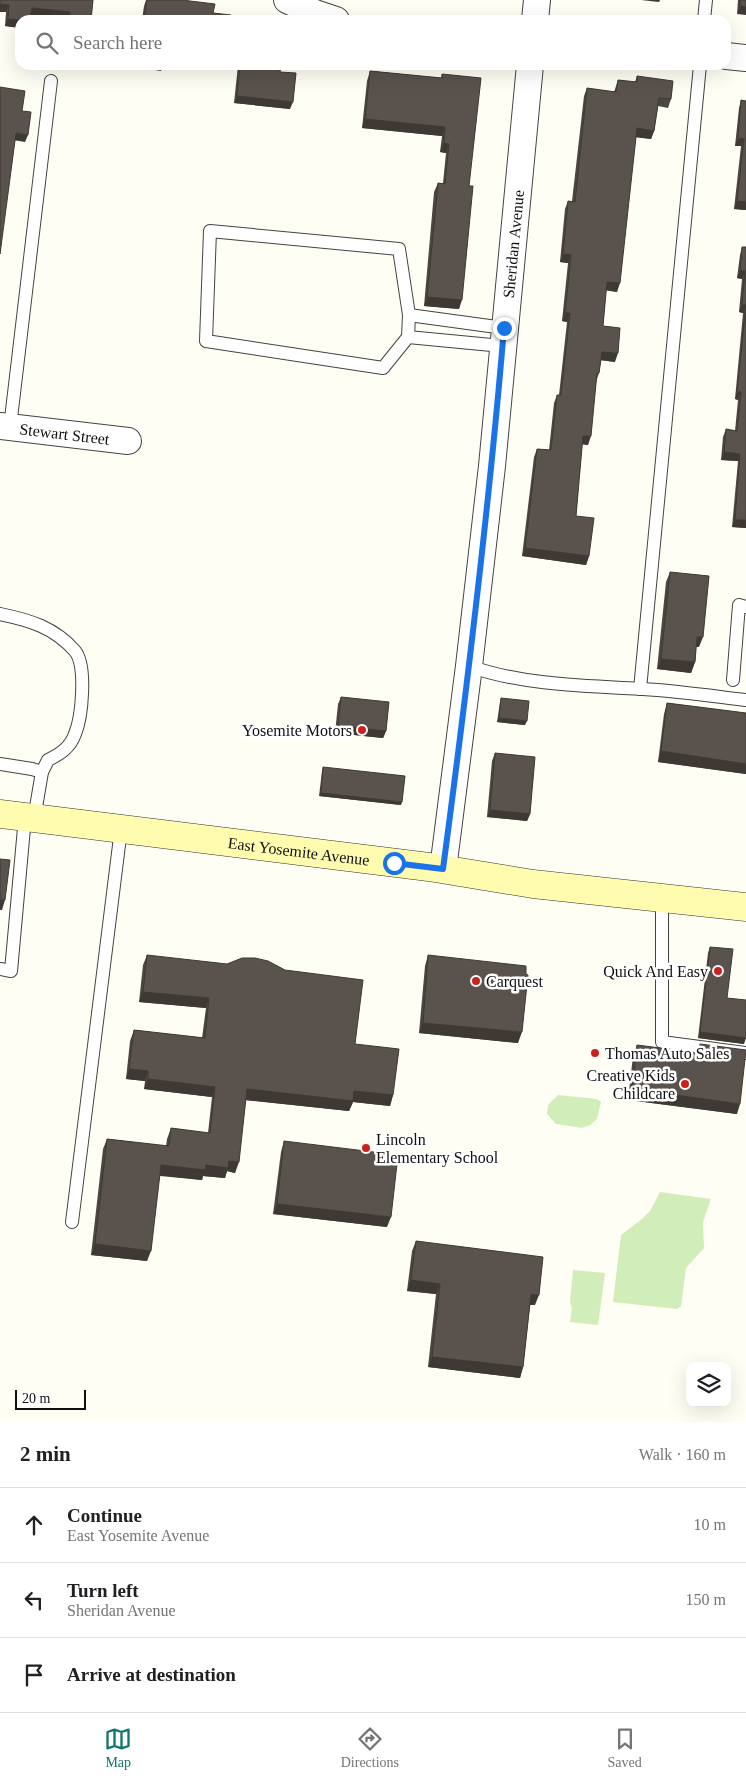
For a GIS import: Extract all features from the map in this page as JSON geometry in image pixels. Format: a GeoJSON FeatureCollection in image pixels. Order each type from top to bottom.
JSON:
{"type":"FeatureCollection","features":[{"type":"Feature","properties":{"kind":"main road","name":"East Yosemite Avenue"},"geometry":{"type":"LineString","coordinates":[[20,817],[443,869],[533,884],[746,907]]}},
{"type":"Feature","properties":{"kind":"street"},"geometry":{"type":"LineString","coordinates":[[287,0],[318,15]]}},
{"type":"Feature","properties":{"kind":"street"},"geometry":{"type":"LineString","coordinates":[[536,15],[537,0]]}},
{"type":"Feature","properties":{"kind":"street"},"geometry":{"type":"LineString","coordinates":[[731,56],[746,58]]}},
{"type":"Feature","properties":{"kind":"street","name":"Sheridan Avenue"},"geometry":{"type":"LineString","coordinates":[[443,869],[492,466],[530,70]]}},
{"type":"Feature","properties":{"kind":"street","name":"Stewart Street"},"geometry":{"type":"LineString","coordinates":[[5,427],[128,440]]}},
{"type":"Feature","properties":{"kind":"lane"},"geometry":{"type":"LineString","coordinates":[[704,15],[706,0]]}},
{"type":"Feature","properties":{"kind":"lane"},"geometry":{"type":"LineString","coordinates":[[640,689],[700,70]]}},
{"type":"Feature","properties":{"kind":"lane"},"geometry":{"type":"LineString","coordinates":[[5,427],[51,81]]}},
{"type":"Feature","properties":{"kind":"lane"},"geometry":{"type":"LineString","coordinates":[[210,231],[399,249],[409,315],[408,337],[383,368],[206,341],[210,231]]}},
{"type":"Feature","properties":{"kind":"lane"},"geometry":{"type":"LineString","coordinates":[[409,315],[503,337]]}},
{"type":"Feature","properties":{"kind":"lane"},"geometry":{"type":"LineString","coordinates":[[408,337],[503,337]]}},
{"type":"Feature","properties":{"kind":"lane"},"geometry":{"type":"LineString","coordinates":[[733,680],[739,605],[746,606]]}},
{"type":"Feature","properties":{"kind":"lane"},"geometry":{"type":"LineString","coordinates":[[0,614],[30,621],[52,632],[76,652],[80,666],[82,701],[75,735],[63,753],[48,760],[20,817],[18,896],[11,971],[0,970]]}},
{"type":"Feature","properties":{"kind":"lane"},"geometry":{"type":"LineString","coordinates":[[469,666],[492,674],[583,686],[640,689],[746,700]]}},
{"type":"Feature","properties":{"kind":"lane"},"geometry":{"type":"LineString","coordinates":[[0,764],[42,772]]}},
{"type":"Feature","properties":{"kind":"lane"},"geometry":{"type":"LineString","coordinates":[[72,1222],[121,829]]}},
{"type":"Feature","properties":{"kind":"lane"},"geometry":{"type":"LineString","coordinates":[[662,898],[662,1042],[746,1053]]}},
{"type":"Feature","properties":{"kind":"green space"},"geometry":{"type":"Polygon","coordinates":[[[558,1095],[597,1099],[601,1102],[597,1119],[590,1125],[582,1128],[556,1124],[547,1114],[548,1105],[558,1095]]]}},
{"type":"Feature","properties":{"kind":"green space"},"geometry":{"type":"Polygon","coordinates":[[[660,1192],[711,1199],[703,1222],[704,1248],[686,1268],[681,1306],[677,1309],[613,1302],[621,1235],[650,1211],[660,1192]]]}},
{"type":"Feature","properties":{"kind":"green space"},"geometry":{"type":"Polygon","coordinates":[[[573,1270],[605,1273],[598,1325],[570,1322],[573,1270]]]}},
{"type":"Feature","properties":{"kind":"building"},"geometry":{"type":"Polygon","coordinates":[[[0,0],[93,0],[92,15],[70,15],[70,12],[32,8],[31,15],[15,15],[15,20],[8,19],[9,5],[0,4],[0,0]]]}},
{"type":"Feature","properties":{"kind":"building"},"geometry":{"type":"Polygon","coordinates":[[[147,0],[182,0],[215,4],[213,13],[231,15],[145,15],[147,0]]]}},
{"type":"Feature","properties":{"kind":"building"},"geometry":{"type":"Polygon","coordinates":[[[740,0],[746,0],[746,7],[740,6],[740,0]]]}},
{"type":"Feature","properties":{"kind":"building"},"geometry":{"type":"Polygon","coordinates":[[[240,70],[280,70],[280,72],[296,73],[293,102],[237,96],[240,70]]]}},
{"type":"Feature","properties":{"kind":"building"},"geometry":{"type":"Polygon","coordinates":[[[370,71],[442,78],[442,74],[481,78],[469,186],[473,186],[462,300],[427,297],[438,183],[445,184],[449,144],[444,143],[445,127],[365,119],[370,71]]]}},
{"type":"Feature","properties":{"kind":"building"},"geometry":{"type":"Polygon","coordinates":[[[637,76],[673,81],[671,99],[659,98],[654,131],[637,128],[620,283],[607,282],[603,326],[620,328],[618,353],[602,352],[599,373],[597,373],[591,436],[583,436],[576,516],[594,518],[589,556],[525,548],[537,449],[551,450],[557,395],[561,395],[570,313],[565,313],[571,255],[563,254],[568,201],[575,202],[587,88],[616,92],[618,80],[637,82],[637,76]]]}},
{"type":"Feature","properties":{"kind":"building"},"geometry":{"type":"Polygon","coordinates":[[[0,87],[25,91],[22,111],[31,112],[28,135],[16,133],[0,254],[0,87]]]}},
{"type":"Feature","properties":{"kind":"building"},"geometry":{"type":"Polygon","coordinates":[[[741,100],[746,101],[746,202],[737,201],[744,139],[738,138],[741,100]]]}},
{"type":"Feature","properties":{"kind":"building"},"geometry":{"type":"Polygon","coordinates":[[[742,247],[746,247],[746,305],[742,305],[745,271],[740,271],[742,247]]]}},
{"type":"Feature","properties":{"kind":"building"},"geometry":{"type":"Polygon","coordinates":[[[746,305],[746,520],[735,520],[740,454],[724,452],[726,429],[737,431],[741,392],[737,392],[746,305]]]}},
{"type":"Feature","properties":{"kind":"building"},"geometry":{"type":"Polygon","coordinates":[[[670,572],[709,576],[703,637],[697,637],[695,662],[661,659],[670,572]]]}},
{"type":"Feature","properties":{"kind":"building"},"geometry":{"type":"Polygon","coordinates":[[[341,697],[389,702],[386,731],[338,726],[341,697]]]}},
{"type":"Feature","properties":{"kind":"building"},"geometry":{"type":"Polygon","coordinates":[[[501,698],[529,701],[527,721],[499,718],[501,698]]]}},
{"type":"Feature","properties":{"kind":"building"},"geometry":{"type":"Polygon","coordinates":[[[667,703],[746,713],[746,764],[661,751],[667,703]]]}},
{"type":"Feature","properties":{"kind":"building"},"geometry":{"type":"Polygon","coordinates":[[[495,753],[535,757],[530,814],[490,810],[495,753]]]}},
{"type":"Feature","properties":{"kind":"building"},"geometry":{"type":"Polygon","coordinates":[[[323,767],[405,776],[402,802],[321,793],[323,767]]]}},
{"type":"Feature","properties":{"kind":"building"},"geometry":{"type":"Polygon","coordinates":[[[0,859],[10,860],[5,900],[0,900],[0,859]]]}},
{"type":"Feature","properties":{"kind":"building"},"geometry":{"type":"Polygon","coordinates":[[[710,947],[733,949],[727,998],[746,1000],[746,1038],[700,1032],[710,947]]]}},
{"type":"Feature","properties":{"kind":"building"},"geometry":{"type":"Polygon","coordinates":[[[147,955],[227,964],[242,958],[255,958],[268,961],[285,970],[363,980],[355,1044],[399,1049],[393,1095],[354,1091],[353,1101],[247,1089],[239,1162],[229,1161],[228,1168],[206,1165],[205,1170],[161,1165],[151,1251],[95,1244],[107,1139],[169,1146],[171,1128],[210,1133],[215,1087],[148,1079],[148,1071],[129,1069],[134,1030],[205,1038],[209,998],[143,992],[147,955]]]}},
{"type":"Feature","properties":{"kind":"building"},"geometry":{"type":"Polygon","coordinates":[[[428,955],[526,966],[526,974],[528,975],[522,1032],[423,1023],[428,955]]]}},
{"type":"Feature","properties":{"kind":"building","name":"Creative Kids Childcare"},"geometry":{"type":"Polygon","coordinates":[[[700,1044],[746,1050],[740,1104],[632,1089],[637,1045],[699,1053],[700,1044]]]}},
{"type":"Feature","properties":{"kind":"building"},"geometry":{"type":"Polygon","coordinates":[[[284,1141],[398,1155],[391,1217],[277,1204],[284,1141]]]}},
{"type":"Feature","properties":{"kind":"building"},"geometry":{"type":"Polygon","coordinates":[[[416,1241],[543,1257],[539,1295],[531,1294],[523,1367],[432,1357],[440,1284],[411,1280],[416,1241]]]}},
{"type":"Feature","properties":{"kind":"place","name":"Yosemite Motors"},"geometry":{"type":"Point","coordinates":[362,730]}},
{"type":"Feature","properties":{"kind":"place","name":"Quick And Easy"},"geometry":{"type":"Point","coordinates":[718,971]}},
{"type":"Feature","properties":{"kind":"place","name":"Carquest"},"geometry":{"type":"Point","coordinates":[476,981]}},
{"type":"Feature","properties":{"kind":"place","name":"Thomas Auto Sales"},"geometry":{"type":"Point","coordinates":[595,1053]}},
{"type":"Feature","properties":{"kind":"place","name":"Creative Kids Childcare"},"geometry":{"type":"Point","coordinates":[685,1084]}},
{"type":"Feature","properties":{"kind":"place","name":"Lincoln Elementary School"},"geometry":{"type":"Point","coordinates":[366,1148]}},
{"type":"Feature","properties":{"kind":"route"},"geometry":{"type":"LineString","coordinates":[[394,863],[443,869],[492,466],[504,328]]}}]}
